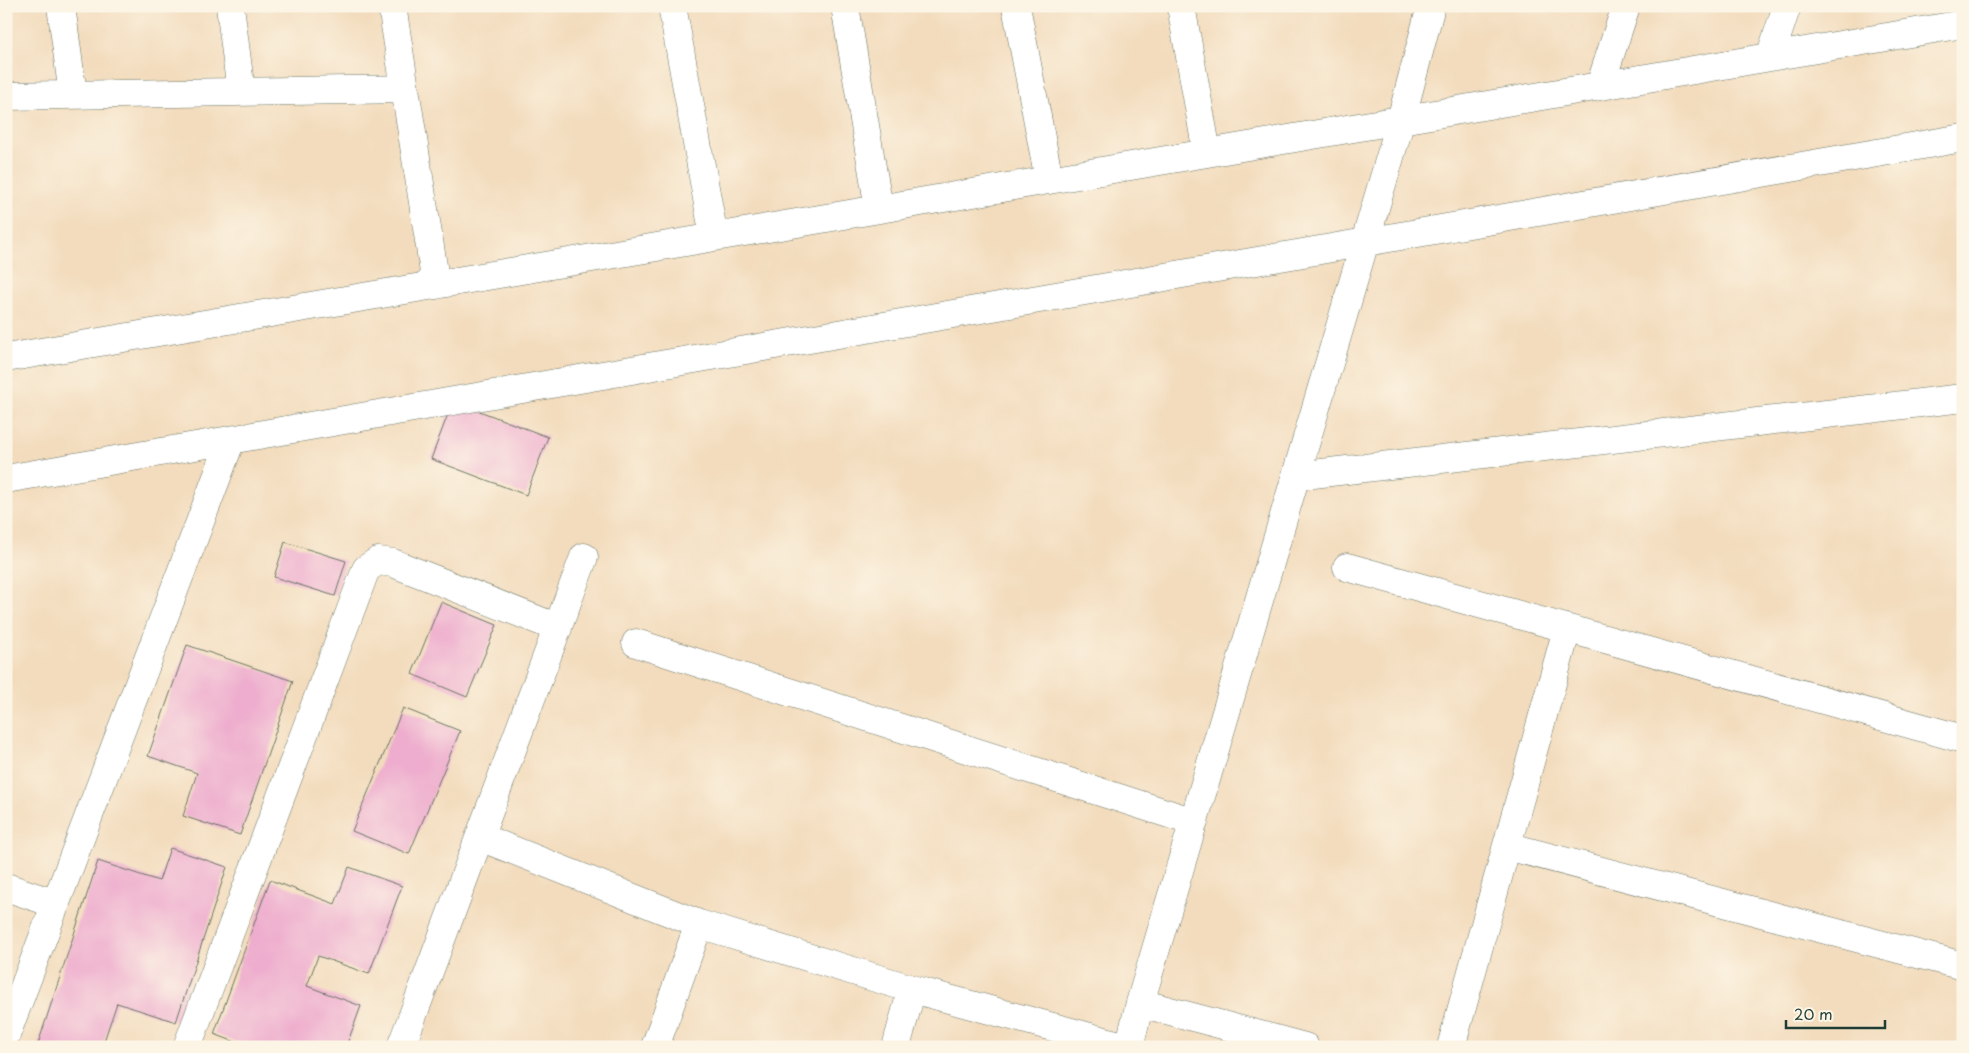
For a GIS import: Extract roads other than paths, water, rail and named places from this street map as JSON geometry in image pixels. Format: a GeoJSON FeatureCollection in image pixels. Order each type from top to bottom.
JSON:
{"type":"FeatureCollection","features":[{"type":"Feature","properties":{"kind":"street"},"geometry":{"type":"LineString","coordinates":[[61,6],[73,95]]}},
{"type":"Feature","properties":{"kind":"street"},"geometry":{"type":"LineString","coordinates":[[230,6],[241,92]]}},
{"type":"Feature","properties":{"kind":"street"},"geometry":{"type":"LineString","coordinates":[[392,6],[436,285]]}},
{"type":"Feature","properties":{"kind":"street"},"geometry":{"type":"LineString","coordinates":[[672,6],[714,237]]}},
{"type":"Feature","properties":{"kind":"street"},"geometry":{"type":"LineString","coordinates":[[845,6],[879,209]]}},
{"type":"Feature","properties":{"kind":"street"},"geometry":{"type":"LineString","coordinates":[[1016,6],[1049,180]]}},
{"type":"Feature","properties":{"kind":"street"},"geometry":{"type":"LineString","coordinates":[[1181,6],[1207,153]]}},
{"type":"Feature","properties":{"kind":"street"},"geometry":{"type":"LineString","coordinates":[[480,837],[699,924],[912,989],[1128,1047],[1401,120],[1431,6]]}},
{"type":"Feature","properties":{"kind":"street"},"geometry":{"type":"LineString","coordinates":[[1600,86],[1626,6]]}},
{"type":"Feature","properties":{"kind":"street"},"geometry":{"type":"LineString","coordinates":[[1770,57],[1787,6]]}},
{"type":"Feature","properties":{"kind":"street"},"geometry":{"type":"LineString","coordinates":[[6,358],[1770,57],[1960,19]]}},
{"type":"Feature","properties":{"kind":"street"},"geometry":{"type":"LineString","coordinates":[[6,96],[405,89]]}},
{"type":"Feature","properties":{"kind":"street"},"geometry":{"type":"LineString","coordinates":[[6,479],[1963,138]]}},
{"type":"Feature","properties":{"kind":"street"},"geometry":{"type":"LineString","coordinates":[[1296,476],[1963,398]]}},
{"type":"Feature","properties":{"kind":"street"},"geometry":{"type":"LineString","coordinates":[[6,1035],[230,440]]}},
{"type":"Feature","properties":{"kind":"street"},"geometry":{"type":"LineString","coordinates":[[401,1047],[584,557]]}},
{"type":"Feature","properties":{"kind":"street"},"geometry":{"type":"LineString","coordinates":[[187,1047],[366,568],[378,562],[393,562],[558,628]]}},
{"type":"Feature","properties":{"kind":"street"},"geometry":{"type":"LineString","coordinates":[[1347,567],[1963,739]]}},
{"type":"Feature","properties":{"kind":"street"},"geometry":{"type":"LineString","coordinates":[[1451,1047],[1568,629]]}},
{"type":"Feature","properties":{"kind":"street"},"geometry":{"type":"LineString","coordinates":[[636,643],[1194,822]]}},
{"type":"Feature","properties":{"kind":"street"},"geometry":{"type":"LineString","coordinates":[[1507,846],[1963,966]]}},
{"type":"Feature","properties":{"kind":"street"},"geometry":{"type":"LineString","coordinates":[[6,887],[56,904]]}},
{"type":"Feature","properties":{"kind":"street"},"geometry":{"type":"LineString","coordinates":[[655,1047],[699,924]]}},
{"type":"Feature","properties":{"kind":"street"},"geometry":{"type":"LineString","coordinates":[[896,1047],[912,989]]}},
{"type":"Feature","properties":{"kind":"street"},"geometry":{"type":"LineString","coordinates":[[1140,1003],[1306,1047]]}}]}
